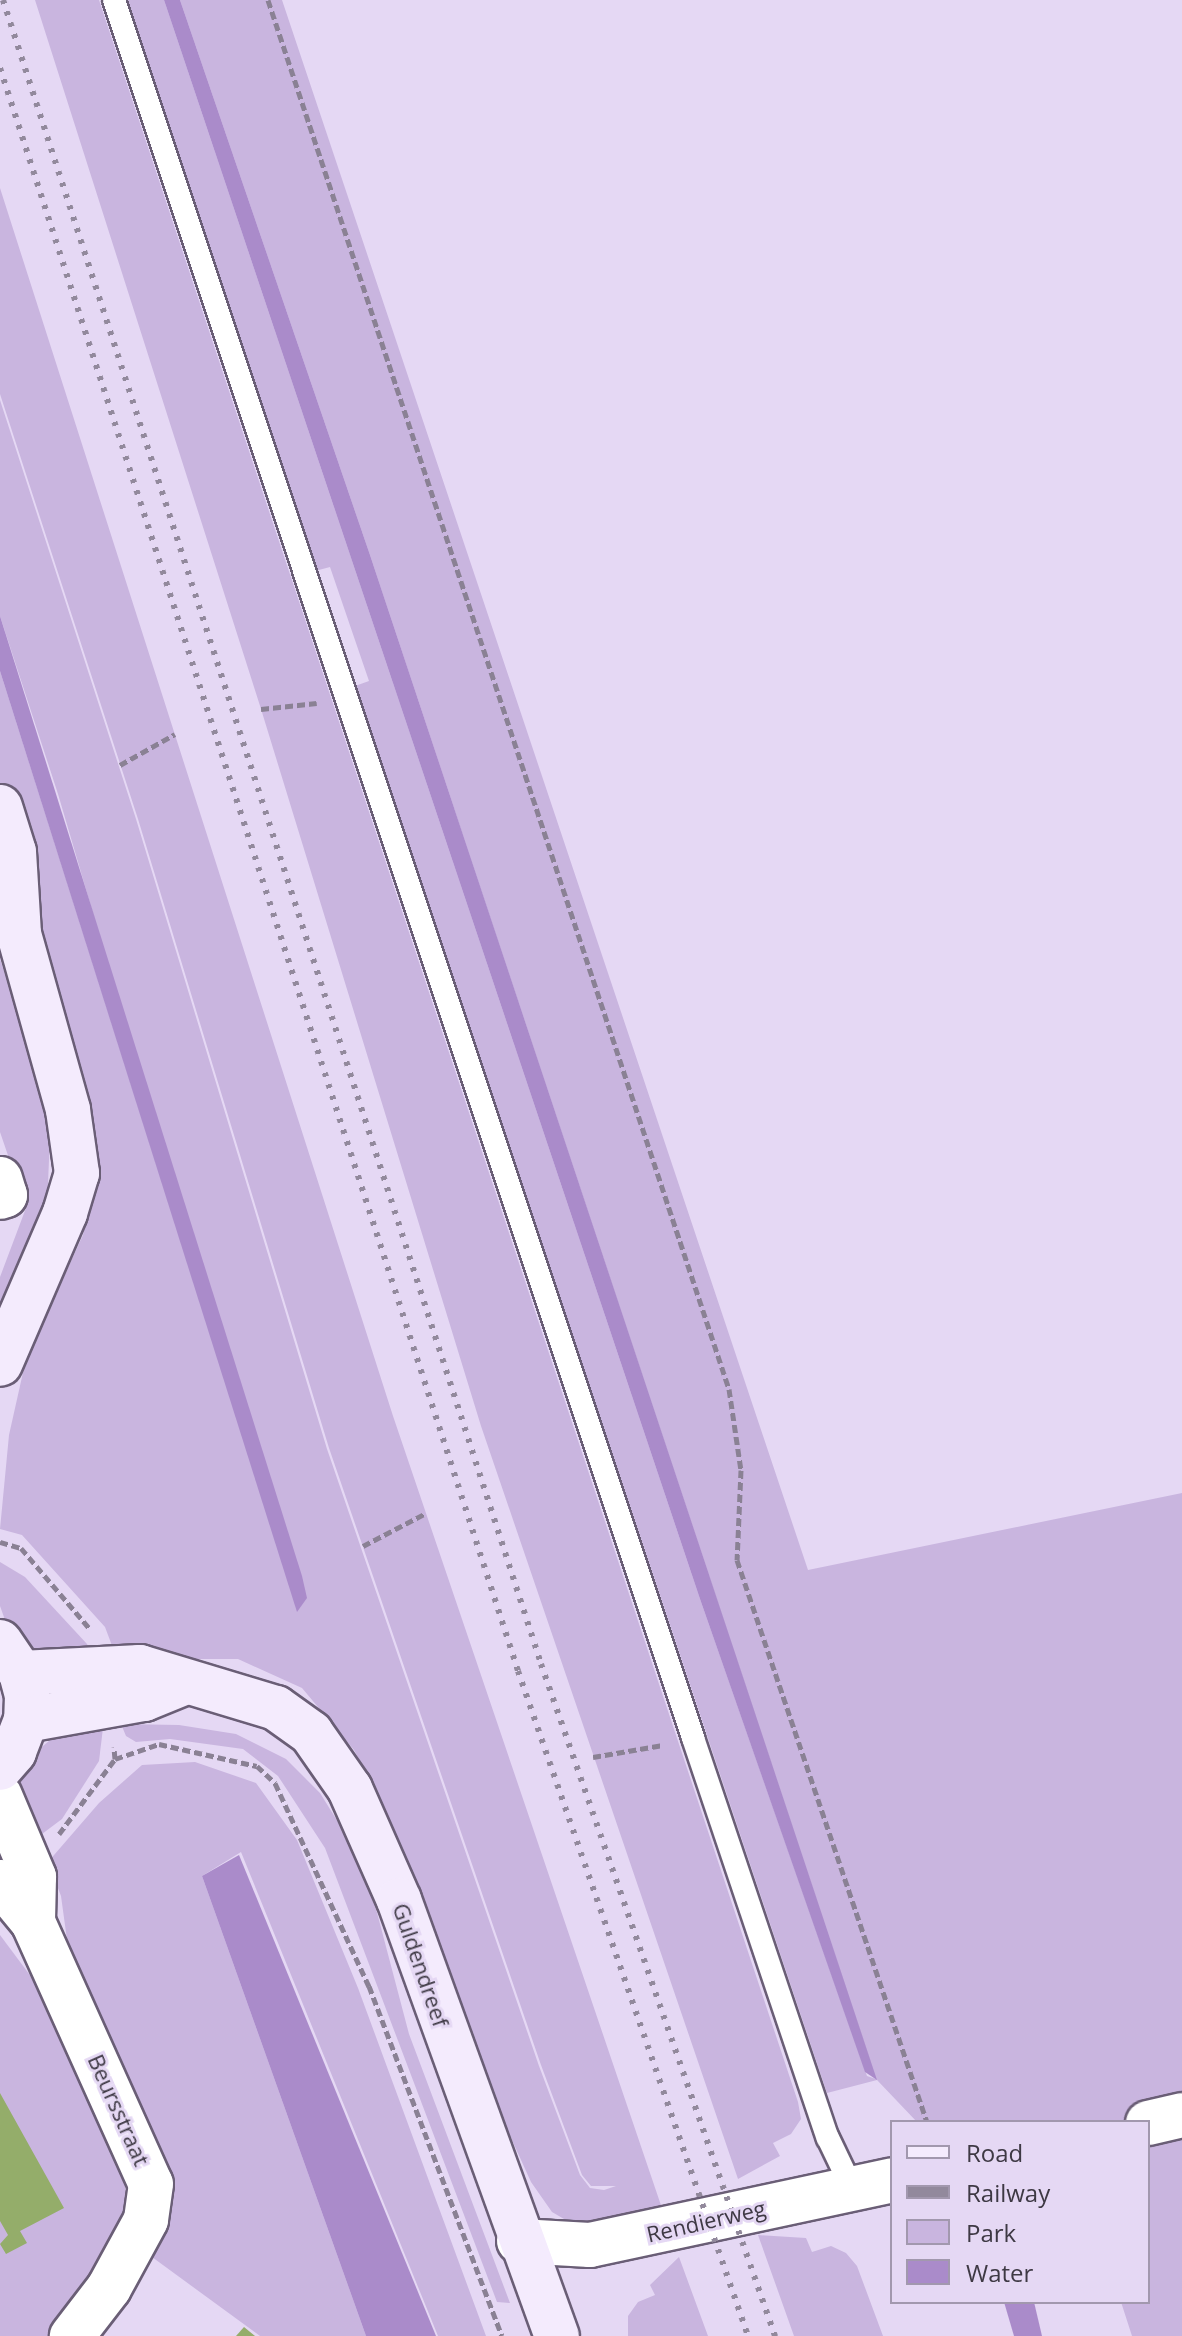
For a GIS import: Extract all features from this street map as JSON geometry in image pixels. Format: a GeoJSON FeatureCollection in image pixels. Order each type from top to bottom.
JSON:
{"type":"FeatureCollection","features":[{"type":"Feature","properties":{"kind":"street"},"geometry":{"type":"LineString","coordinates":[[0,807],[14,852],[10,918],[68,1110],[77,1173],[65,1213],[0,1364]]}},
{"type":"Feature","properties":{"kind":"street"},"geometry":{"type":"LineString","coordinates":[[0,1179],[5,1195],[0,1197]]}},
{"type":"Feature","properties":{"kind":"street"},"geometry":{"type":"LineString","coordinates":[[0,1768],[14,1752],[26,1720],[10,1658]]}},
{"type":"Feature","properties":{"kind":"street","name":"Guldendreef"},"geometry":{"type":"LineString","coordinates":[[10,1658],[140,1667],[276,1708],[311,1733],[350,1789],[399,1900],[519,2241],[557,2336]]}},
{"type":"Feature","properties":{"kind":"street"},"geometry":{"type":"LineString","coordinates":[[26,1720],[144,1699],[186,1682]]}},
{"type":"Feature","properties":{"kind":"street","name":"Beursstraat"},"geometry":{"type":"LineString","coordinates":[[0,1796],[13,1869],[34,1877],[33,1922],[151,2184],[146,2220],[109,2288],[72,2336]]}},
{"type":"Feature","properties":{"kind":"street"},"geometry":{"type":"LineString","coordinates":[[1150,2123],[1182,2115]]}},
{"type":"Feature","properties":{"kind":"street","name":"Rendierweg"},"geometry":{"type":"LineString","coordinates":[[519,2241],[590,2245],[872,2184]]}},
{"type":"Feature","properties":{"kind":"lane"},"geometry":{"type":"LineString","coordinates":[[114,0],[828,2138],[872,2184]]}},
{"type":"Feature","properties":{"kind":"path"},"geometry":{"type":"LineString","coordinates":[[268,0],[729,1389],[741,1470],[737,1560],[926,2120]]}},
{"type":"Feature","properties":{"kind":"path"},"geometry":{"type":"LineString","coordinates":[[261,709],[334,701]]}},
{"type":"Feature","properties":{"kind":"path"},"geometry":{"type":"LineString","coordinates":[[120,765],[175,734]]}},
{"type":"Feature","properties":{"kind":"path"},"geometry":{"type":"LineString","coordinates":[[363,1546],[426,1513]]}},
{"type":"Feature","properties":{"kind":"path"},"geometry":{"type":"LineString","coordinates":[[593,1757],[679,1742]]}},
{"type":"Feature","properties":{"kind":"path"},"geometry":{"type":"LineString","coordinates":[[13,1869],[73,1822],[115,1759],[159,1744],[257,1766],[275,1783],[369,1986],[502,2336]]}},
{"type":"Feature","properties":{"kind":"green space"},"geometry":{"type":"Polygon","coordinates":[[[35,0],[99,0],[798,2102],[801,2119],[791,2134],[773,2143],[780,2156],[738,2179],[481,1426],[261,709],[35,0]]]}},
{"type":"Feature","properties":{"kind":"green space"},"geometry":{"type":"Polygon","coordinates":[[[126,0],[164,0],[700,1599],[867,2076],[876,2079],[370,555],[180,0],[282,0],[808,1570],[1182,1493],[1182,2107],[1124,2120],[915,2120],[877,2080],[827,2093],[355,686],[369,681],[330,567],[315,571],[126,0]]]}},
{"type":"Feature","properties":{"kind":"green space"},"geometry":{"type":"Polygon","coordinates":[[[0,188],[393,1416],[667,2223],[583,2230],[552,2212],[531,2182],[477,2063],[380,1799],[354,1750],[302,1688],[238,1659],[117,1659],[105,1627],[22,1535],[0,1529],[9,1435],[26,1359],[83,1235],[99,1157],[0,786],[0,671],[298,1611],[58,794],[0,616],[0,400],[136,819],[327,1449],[539,2066],[580,2175],[590,2188],[604,2190],[616,2186],[591,2186],[582,2175],[541,2065],[329,1448],[138,819],[0,394],[0,188]]]}},
{"type":"Feature","properties":{"kind":"green space"},"geometry":{"type":"Polygon","coordinates":[[[0,959],[51,1111],[47,1208],[0,1310],[0,1277],[26,1208],[0,1132],[0,959]]]}},
{"type":"Feature","properties":{"kind":"green space"},"geometry":{"type":"Polygon","coordinates":[[[0,1562],[25,1577],[87,1644],[96,1665],[33,1654],[9,1631],[0,1606],[0,1562]]]}},
{"type":"Feature","properties":{"kind":"green space"},"geometry":{"type":"Polygon","coordinates":[[[121,1724],[179,1725],[236,1734],[286,1759],[320,1793],[356,1851],[370,1886],[409,2034],[510,2303],[497,2302],[325,1848],[278,1776],[243,1749],[170,1739],[136,1742],[126,1736],[121,1724]]]}},
{"type":"Feature","properties":{"kind":"green space"},"geometry":{"type":"Polygon","coordinates":[[[103,1728],[99,1761],[62,1819],[30,1843],[17,1789],[31,1756],[55,1736],[103,1728]]]}},
{"type":"Feature","properties":{"kind":"green space"},"geometry":{"type":"Polygon","coordinates":[[[195,1762],[256,1783],[297,1840],[358,1988],[486,2336],[438,2336],[241,1852],[202,1876],[366,2336],[260,2336],[152,2257],[167,2216],[68,1947],[61,1896],[48,1862],[99,1803],[142,1765],[195,1762]]]}},
{"type":"Feature","properties":{"kind":"green space"},"geometry":{"type":"Polygon","coordinates":[[[0,1935],[41,1990],[124,2172],[128,2219],[51,2336],[0,2336],[0,1935]]]}},
{"type":"Feature","properties":{"kind":"green space"},"geometry":{"type":"Polygon","coordinates":[[[1182,2132],[1182,2336],[1132,2336],[1122,2304],[1150,2304],[1150,2139],[1182,2132]]]}},
{"type":"Feature","properties":{"kind":"green space"},"geometry":{"type":"Polygon","coordinates":[[[758,2235],[806,2238],[812,2252],[831,2246],[846,2253],[857,2266],[883,2336],[794,2336],[758,2235]]]}},
{"type":"Feature","properties":{"kind":"green space"},"geometry":{"type":"Polygon","coordinates":[[[679,2257],[708,2336],[628,2336],[628,2316],[638,2302],[655,2295],[650,2285],[679,2257]]]}},
{"type":"Feature","properties":{"kind":"water"},"geometry":{"type":"Polygon","coordinates":[[[164,0],[180,0],[370,555],[877,2080],[865,2072],[700,1599],[164,0]]]}},
{"type":"Feature","properties":{"kind":"water"},"geometry":{"type":"Polygon","coordinates":[[[0,616],[302,1576],[307,1598],[297,1612],[0,671],[0,616]]]}},
{"type":"Feature","properties":{"kind":"water"},"geometry":{"type":"Polygon","coordinates":[[[239,1855],[436,2336],[366,2336],[202,1876],[239,1855]]]}},
{"type":"Feature","properties":{"kind":"water"},"geometry":{"type":"Polygon","coordinates":[[[1005,2304],[1034,2304],[1042,2336],[1014,2336],[1005,2304]]]}},
{"type":"Feature","properties":{"kind":"building"},"geometry":{"type":"Polygon","coordinates":[[[0,2093],[64,2208],[20,2231],[27,2243],[6,2254],[0,2244],[8,2235],[0,2221],[0,2093]]]}},
{"type":"Feature","properties":{"kind":"building"},"geometry":{"type":"Polygon","coordinates":[[[244,2327],[255,2336],[236,2336],[244,2327]]]}},
{"type":"Feature","properties":{"kind":"railway"},"geometry":{"type":"LineString","coordinates":[[3,0],[541,1664],[775,2336]]}},
{"type":"Feature","properties":{"kind":"railway"},"geometry":{"type":"LineString","coordinates":[[0,68],[518,1671],[748,2336]]}}]}
